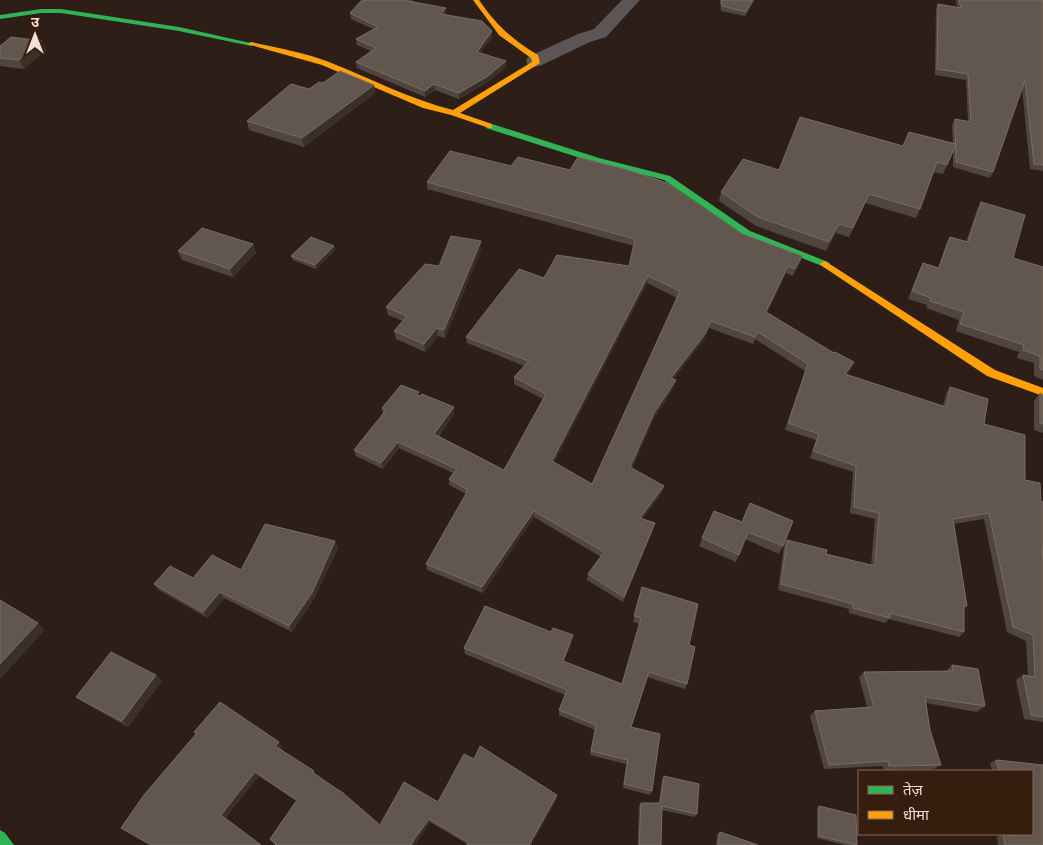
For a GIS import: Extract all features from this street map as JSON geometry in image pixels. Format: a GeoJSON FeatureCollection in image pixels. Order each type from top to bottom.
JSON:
{"type":"FeatureCollection","features":[{"type":"Feature","properties":{"kind":"main road"},"geometry":{"type":"LineString","coordinates":[[454,114],[536,63],[535,57],[507,40],[490,21],[476,0]]}},
{"type":"Feature","properties":{"kind":"main road"},"geometry":{"type":"LineString","coordinates":[[0,17],[41,11],[61,11],[160,26],[275,49],[325,63],[426,106],[575,154],[667,178],[747,233],[818,259],[835,269],[991,374],[1043,392]]}},
{"type":"Feature","properties":{"kind":"main road"},"geometry":{"type":"LineString","coordinates":[[0,838],[6,845]]}},
{"type":"Feature","properties":{"kind":"street"},"geometry":{"type":"LineString","coordinates":[[535,61],[584,38],[600,33],[632,0]]}},
{"type":"Feature","properties":{"kind":"building"},"geometry":{"type":"Polygon","coordinates":[[[362,0],[408,0],[446,8],[441,14],[482,21],[492,31],[477,52],[506,61],[488,76],[459,93],[434,84],[425,91],[356,62],[376,48],[356,39],[378,27],[350,13],[362,0]]]}},
{"type":"Feature","properties":{"kind":"building"},"geometry":{"type":"Polygon","coordinates":[[[721,0],[753,0],[746,12],[722,6],[721,0]]]}},
{"type":"Feature","properties":{"kind":"building"},"geometry":{"type":"Polygon","coordinates":[[[959,0],[1043,0],[1043,165],[1034,164],[1025,80],[993,172],[956,162],[955,119],[971,122],[968,74],[937,69],[938,4],[961,8],[959,0]]]}},
{"type":"Feature","properties":{"kind":"building"},"geometry":{"type":"Polygon","coordinates":[[[11,37],[42,41],[19,60],[0,58],[0,46],[11,37]]]}},
{"type":"Feature","properties":{"kind":"building"},"geometry":{"type":"Polygon","coordinates":[[[340,71],[374,85],[302,138],[247,121],[291,84],[309,89],[319,82],[323,83],[340,71]]]}},
{"type":"Feature","properties":{"kind":"building"},"geometry":{"type":"Polygon","coordinates":[[[800,117],[903,146],[909,132],[956,144],[947,165],[937,162],[920,209],[869,194],[853,228],[839,224],[829,242],[758,217],[721,192],[743,159],[779,170],[800,117]]]}},
{"type":"Feature","properties":{"kind":"building"},"geometry":{"type":"Polygon","coordinates":[[[450,151],[511,166],[518,157],[570,170],[578,157],[628,170],[667,183],[740,233],[802,256],[795,269],[788,266],[766,312],[834,353],[854,362],[845,374],[946,407],[950,387],[988,399],[984,424],[1025,435],[1025,480],[1040,483],[1041,501],[1043,502],[1043,717],[1031,715],[1023,675],[1035,677],[1033,635],[1013,627],[989,513],[953,519],[967,606],[964,605],[964,632],[890,613],[890,618],[853,608],[853,604],[781,584],[787,540],[827,550],[826,554],[875,566],[879,513],[854,507],[856,466],[813,451],[819,434],[788,423],[808,364],[758,332],[755,337],[711,321],[705,334],[671,378],[676,380],[654,413],[630,467],[664,486],[640,518],[655,523],[624,597],[588,574],[604,552],[534,511],[482,587],[426,564],[468,490],[449,479],[457,469],[398,442],[381,463],[354,450],[386,410],[382,408],[401,385],[419,392],[417,395],[420,396],[422,394],[454,407],[434,434],[504,470],[546,394],[514,377],[529,361],[466,337],[519,269],[544,278],[557,255],[629,266],[635,239],[427,182],[450,151]],[[648,276],[552,461],[592,484],[680,291],[648,276]]]}},
{"type":"Feature","properties":{"kind":"building"},"geometry":{"type":"Polygon","coordinates":[[[981,202],[1025,215],[1013,258],[1043,267],[1043,370],[1040,369],[1040,356],[1023,350],[1024,345],[960,324],[964,312],[930,301],[931,298],[912,291],[923,263],[939,268],[950,237],[968,242],[981,202]]]}},
{"type":"Feature","properties":{"kind":"building"},"geometry":{"type":"Polygon","coordinates":[[[202,228],[253,244],[230,269],[178,251],[202,228]]]}},
{"type":"Feature","properties":{"kind":"building"},"geometry":{"type":"Polygon","coordinates":[[[451,236],[481,241],[444,330],[437,328],[424,344],[394,331],[407,316],[386,307],[425,264],[439,266],[451,236]]]}},
{"type":"Feature","properties":{"kind":"building"},"geometry":{"type":"Polygon","coordinates":[[[311,237],[334,246],[315,265],[291,256],[311,237]]]}},
{"type":"Feature","properties":{"kind":"building"},"geometry":{"type":"Polygon","coordinates":[[[1040,393],[1043,395],[1043,424],[1040,423],[1040,393]]]}},
{"type":"Feature","properties":{"kind":"building"},"geometry":{"type":"Polygon","coordinates":[[[750,503],[793,521],[783,546],[748,532],[739,555],[702,538],[714,511],[742,522],[750,503]]]}},
{"type":"Feature","properties":{"kind":"building"},"geometry":{"type":"Polygon","coordinates":[[[265,524],[335,541],[312,593],[289,626],[220,592],[203,612],[154,584],[170,566],[193,578],[212,555],[241,570],[265,524]]]}},
{"type":"Feature","properties":{"kind":"building"},"geometry":{"type":"Polygon","coordinates":[[[642,587],[698,604],[689,645],[695,647],[687,684],[649,672],[631,727],[660,734],[652,791],[624,784],[628,760],[591,751],[596,725],[559,710],[567,690],[464,648],[485,606],[551,632],[553,628],[573,635],[563,661],[622,684],[641,618],[634,616],[642,587]]]}},
{"type":"Feature","properties":{"kind":"building"},"geometry":{"type":"Polygon","coordinates":[[[0,600],[38,623],[0,664],[0,600]]]}},
{"type":"Feature","properties":{"kind":"building"},"geometry":{"type":"Polygon","coordinates":[[[111,652],[156,675],[122,721],[76,697],[111,652]]]}},
{"type":"Feature","properties":{"kind":"building"},"geometry":{"type":"Polygon","coordinates":[[[952,665],[978,669],[985,706],[925,697],[930,730],[941,765],[889,766],[888,761],[829,765],[815,711],[874,707],[864,672],[953,671],[952,665]]]}},
{"type":"Feature","properties":{"kind":"building"},"geometry":{"type":"Polygon","coordinates":[[[220,702],[279,742],[275,746],[314,771],[313,773],[343,793],[380,825],[404,782],[438,802],[464,754],[474,759],[480,746],[557,795],[529,845],[467,845],[468,842],[429,819],[411,845],[276,845],[270,839],[297,800],[255,772],[221,815],[261,845],[151,845],[121,828],[144,795],[196,734],[194,732],[220,702]]]}},
{"type":"Feature","properties":{"kind":"building"},"geometry":{"type":"Polygon","coordinates":[[[996,760],[1043,765],[1043,845],[1005,845],[1003,835],[1033,835],[1033,770],[999,770],[996,760]]]}},
{"type":"Feature","properties":{"kind":"building"},"geometry":{"type":"Polygon","coordinates":[[[664,776],[699,784],[697,814],[662,806],[661,845],[639,845],[641,803],[660,803],[664,776]]]}},
{"type":"Feature","properties":{"kind":"building"},"geometry":{"type":"Polygon","coordinates":[[[819,806],[856,815],[857,845],[819,836],[819,806]]]}},
{"type":"Feature","properties":{"kind":"building"},"geometry":{"type":"Polygon","coordinates":[[[720,832],[758,845],[718,845],[720,832]]]}},
{"type":"Feature","properties":{"kind":"traffic: fast"},"geometry":{"type":"LineString","coordinates":[[0,17],[41,11],[61,11],[179,29],[251,44]]}},
{"type":"Feature","properties":{"kind":"traffic: fast"},"geometry":{"type":"LineString","coordinates":[[489,126],[596,160],[667,178],[747,233],[825,264]]}},
{"type":"Feature","properties":{"kind":"traffic: fast"},"geometry":{"type":"LineString","coordinates":[[0,838],[6,845]]}},
{"type":"Feature","properties":{"kind":"traffic: slow"},"geometry":{"type":"LineString","coordinates":[[454,113],[536,63],[535,57],[501,33],[476,0]]}},
{"type":"Feature","properties":{"kind":"traffic: slow"},"geometry":{"type":"LineString","coordinates":[[251,44],[296,54],[325,63],[426,106],[454,113],[489,126]]}},
{"type":"Feature","properties":{"kind":"traffic: slow"},"geometry":{"type":"LineString","coordinates":[[825,264],[991,373],[1043,392]]}}]}
